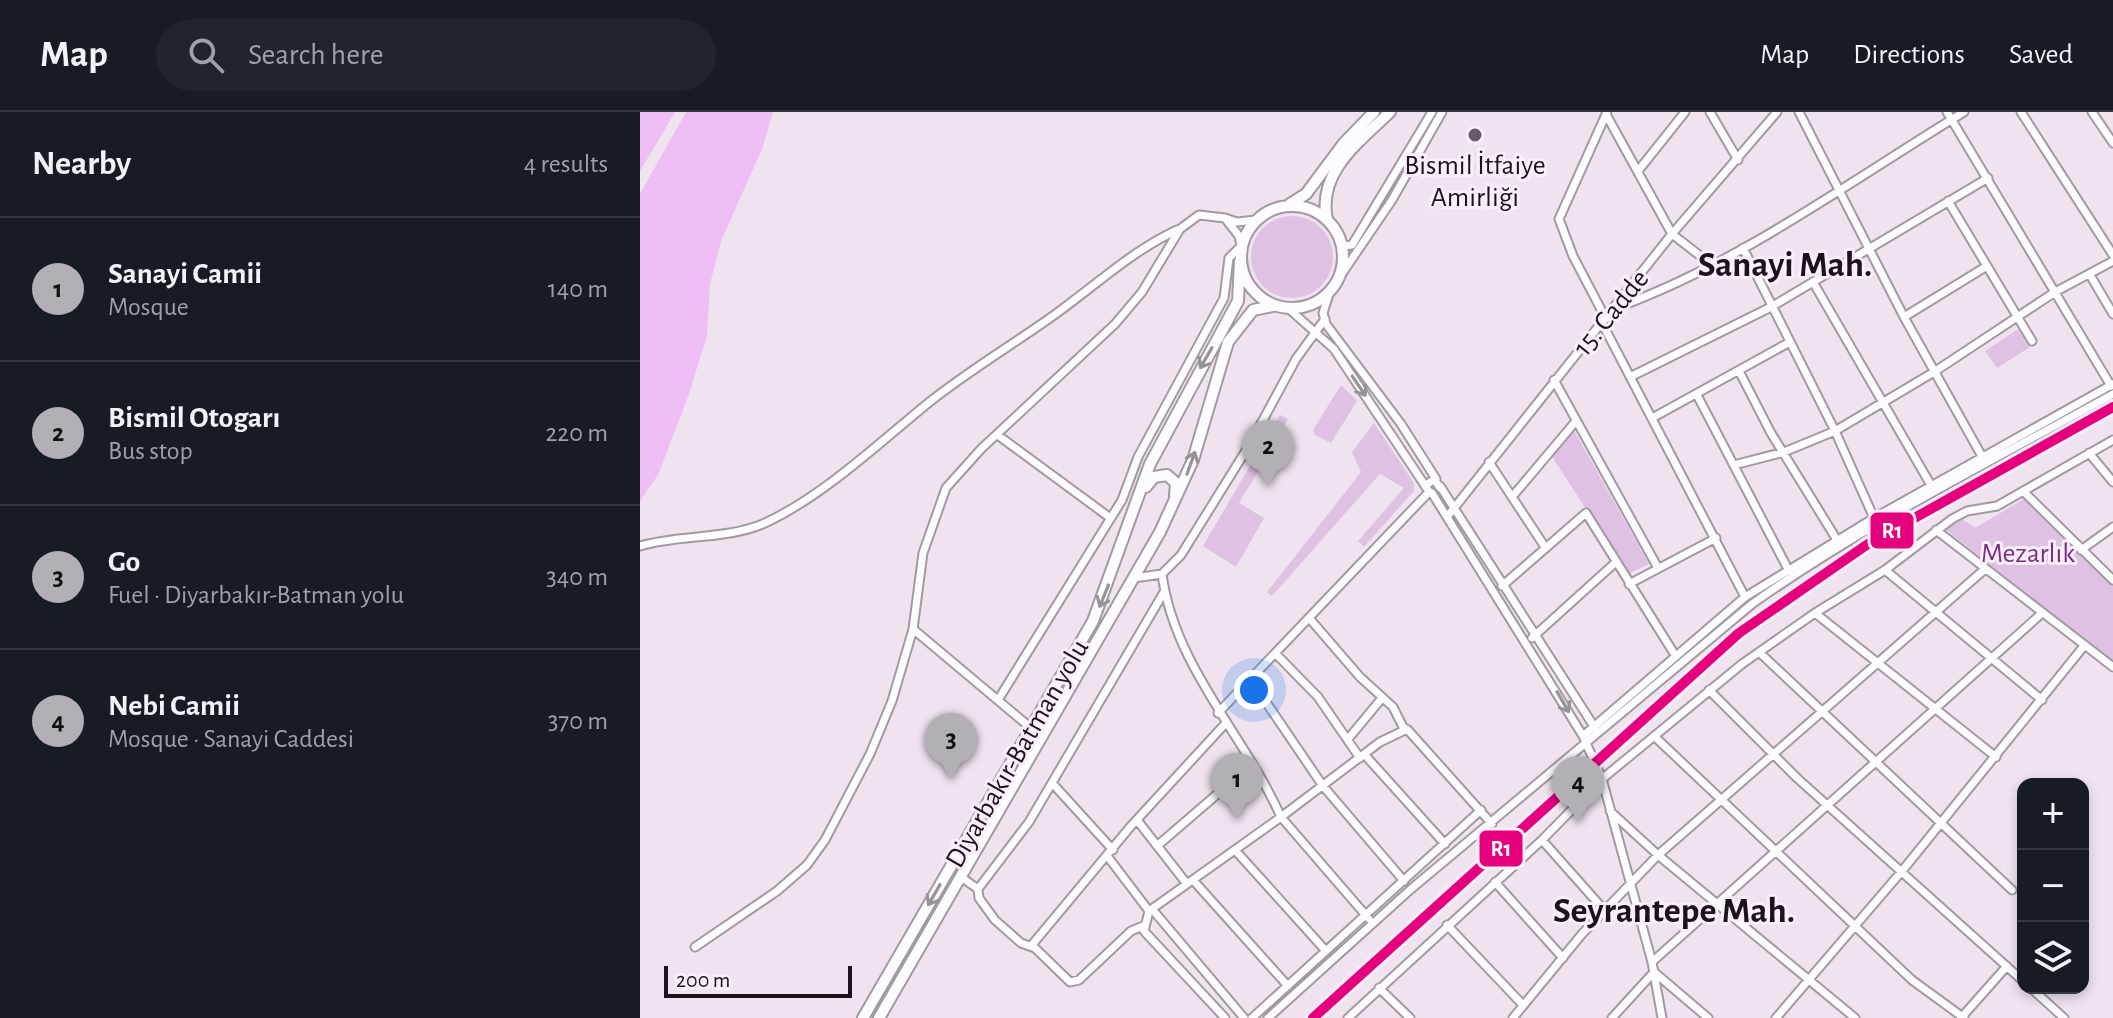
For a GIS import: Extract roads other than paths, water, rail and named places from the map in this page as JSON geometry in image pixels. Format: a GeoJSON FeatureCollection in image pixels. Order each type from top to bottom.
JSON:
{"type":"FeatureCollection","features":[{"type":"Feature","properties":{"kind":"highway"},"geometry":{"type":"LineString","coordinates":[[1374,112],[1344,143],[1306,194],[1256,220],[1241,246],[1240,261],[1250,288],[1273,306],[1289,309],[1318,301],[1339,278],[1342,246],[1327,219],[1323,197],[1330,179],[1358,143],[1390,112]]}},
{"type":"Feature","properties":{"kind":"highway"},"geometry":{"type":"LineString","coordinates":[[1283,206],[1314,210],[1327,219]]}},
{"type":"Feature","properties":{"kind":"highway","name":"Diyarbakır-Batman yolu"},"geometry":{"type":"LineString","coordinates":[[863,1018],[1093,621],[1171,420],[1238,301],[1240,261]]}},
{"type":"Feature","properties":{"kind":"highway","name":"Diyarbakır-Batman yolu"},"geometry":{"type":"LineString","coordinates":[[879,1018],[1134,578],[1173,505],[1193,460],[1228,342],[1253,310],[1273,306]]}},
{"type":"Feature","properties":{"kind":"highway"},"geometry":{"type":"LineString","coordinates":[[1137,501],[1154,477],[1167,475],[1176,483],[1173,505]]}},
{"type":"Feature","properties":{"kind":"street"},"geometry":{"type":"LineString","coordinates":[[1342,246],[1352,245],[1368,223],[1432,112]]}},
{"type":"Feature","properties":{"kind":"street"},"geometry":{"type":"LineString","coordinates":[[1339,278],[1392,200],[1442,112]]}},
{"type":"Feature","properties":{"kind":"street"},"geometry":{"type":"LineString","coordinates":[[1638,171],[1685,112]]}},
{"type":"Feature","properties":{"kind":"street"},"geometry":{"type":"LineString","coordinates":[[1710,112],[1738,160]]}},
{"type":"Feature","properties":{"kind":"street","name":"15. Cadde"},"geometry":{"type":"LineString","coordinates":[[1447,517],[1672,234],[1777,112]]}},
{"type":"Feature","properties":{"kind":"street"},"geometry":{"type":"LineString","coordinates":[[1799,112],[1904,317],[1984,460]]}},
{"type":"Feature","properties":{"kind":"street"},"geometry":{"type":"LineString","coordinates":[[1614,309],[1664,291],[1743,248],[1839,191],[1950,116],[1964,112]]}},
{"type":"Feature","properties":{"kind":"street"},"geometry":{"type":"LineString","coordinates":[[2021,112],[2113,255]]}},
{"type":"Feature","properties":{"kind":"street"},"geometry":{"type":"LineString","coordinates":[[2092,112],[2113,143]]}},
{"type":"Feature","properties":{"kind":"street"},"geometry":{"type":"LineString","coordinates":[[1607,114],[1672,234],[1712,265]]}},
{"type":"Feature","properties":{"kind":"street"},"geometry":{"type":"LineString","coordinates":[[1607,114],[1559,219],[1630,377],[1654,417],[1745,597]]}},
{"type":"Feature","properties":{"kind":"street"},"geometry":{"type":"LineString","coordinates":[[1597,730],[1675,655],[1745,597],[2112,388],[1950,116]]}},
{"type":"Feature","properties":{"kind":"street"},"geometry":{"type":"LineString","coordinates":[[1630,377],[1771,307],[1988,178]]}},
{"type":"Feature","properties":{"kind":"street"},"geometry":{"type":"LineString","coordinates":[[1948,201],[2032,341]]}},
{"type":"Feature","properties":{"kind":"street"},"geometry":{"type":"LineString","coordinates":[[640,546],[671,538],[738,531],[773,519],[850,468],[930,402],[1062,309],[1123,261],[1199,215],[1237,222],[1256,220]]}},
{"type":"Feature","properties":{"kind":"street"},"geometry":{"type":"LineString","coordinates":[[998,700],[1122,500],[1138,457],[1224,298],[1229,258],[1241,246],[1239,236],[1225,218]]}},
{"type":"Feature","properties":{"kind":"street"},"geometry":{"type":"LineString","coordinates":[[695,947],[777,891],[807,865],[825,840],[870,754],[892,701],[913,629],[923,553],[946,488],[1115,324],[1142,292],[1180,229]]}},
{"type":"Feature","properties":{"kind":"street"},"geometry":{"type":"LineString","coordinates":[[1743,248],[1835,431],[1874,518]]}},
{"type":"Feature","properties":{"kind":"street"},"geometry":{"type":"LineString","coordinates":[[1734,465],[1784,452],[1835,431],[1934,372],[2055,292],[2113,261]]}},
{"type":"Feature","properties":{"kind":"street"},"geometry":{"type":"LineString","coordinates":[[1904,317],[1987,266]]}},
{"type":"Feature","properties":{"kind":"street"},"geometry":{"type":"LineString","coordinates":[[2090,275],[2113,314]]}},
{"type":"Feature","properties":{"kind":"street"},"geometry":{"type":"LineString","coordinates":[[1813,282],[1934,489]]}},
{"type":"Feature","properties":{"kind":"street"},"geometry":{"type":"LineString","coordinates":[[1330,291],[1323,313],[1325,319],[1401,424],[1502,586],[1602,779],[1652,962],[1662,1018]]}},
{"type":"Feature","properties":{"kind":"street"},"geometry":{"type":"LineString","coordinates":[[1289,309],[1334,349],[1531,640],[1597,730]]}},
{"type":"Feature","properties":{"kind":"street"},"geometry":{"type":"LineString","coordinates":[[1134,578],[1162,574],[1181,555],[1315,329],[1325,319]]}},
{"type":"Feature","properties":{"kind":"street"},"geometry":{"type":"LineString","coordinates":[[1654,417],[1790,342]]}},
{"type":"Feature","properties":{"kind":"street"},"geometry":{"type":"LineString","coordinates":[[1739,371],[1837,540]]}},
{"type":"Feature","properties":{"kind":"street"},"geometry":{"type":"LineString","coordinates":[[1554,380],[1658,568]]}},
{"type":"Feature","properties":{"kind":"street"},"geometry":{"type":"LineString","coordinates":[[1697,395],[1790,572]]}},
{"type":"Feature","properties":{"kind":"street"},"geometry":{"type":"LineString","coordinates":[[1512,497],[1576,421]]}},
{"type":"Feature","properties":{"kind":"street"},"geometry":{"type":"LineString","coordinates":[[999,436],[1109,517]]}},
{"type":"Feature","properties":{"kind":"street"},"geometry":{"type":"LineString","coordinates":[[1348,1018],[1542,840],[1602,779],[1759,652],[1885,570],[1936,530],[1967,511],[1997,506],[2113,440]]}},
{"type":"Feature","properties":{"kind":"street"},"geometry":{"type":"LineString","coordinates":[[2089,453],[2113,482]]}},
{"type":"Feature","properties":{"kind":"street"},"geometry":{"type":"LineString","coordinates":[[1489,462],[1545,547]]}},
{"type":"Feature","properties":{"kind":"street"},"geometry":{"type":"LineString","coordinates":[[1429,491],[1428,480],[1438,483]]}},
{"type":"Feature","properties":{"kind":"street"},"geometry":{"type":"LineString","coordinates":[[1218,713],[1438,483]]}},
{"type":"Feature","properties":{"kind":"street"},"geometry":{"type":"LineString","coordinates":[[1268,1018],[1584,741],[1722,626],[1790,572],[1837,540],[1934,489]]}},
{"type":"Feature","properties":{"kind":"street"},"geometry":{"type":"LineString","coordinates":[[2023,491],[2113,580]]}},
{"type":"Feature","properties":{"kind":"street"},"geometry":{"type":"LineString","coordinates":[[1502,586],[1586,513],[1675,655]]}},
{"type":"Feature","properties":{"kind":"street"},"geometry":{"type":"LineString","coordinates":[[2081,550],[2113,527]]}},
{"type":"Feature","properties":{"kind":"street"},"geometry":{"type":"LineString","coordinates":[[1936,530],[2113,667]]}},
{"type":"Feature","properties":{"kind":"street"},"geometry":{"type":"LineString","coordinates":[[1629,584],[1716,538]]}},
{"type":"Feature","properties":{"kind":"street"},"geometry":{"type":"LineString","coordinates":[[1531,640],[1616,562]]}},
{"type":"Feature","properties":{"kind":"street"},"geometry":{"type":"LineString","coordinates":[[1513,1018],[1563,958],[1658,855],[1985,569]]}},
{"type":"Feature","properties":{"kind":"street"},"geometry":{"type":"LineString","coordinates":[[1885,570],[2042,700]]}},
{"type":"Feature","properties":{"kind":"street"},"geometry":{"type":"LineString","coordinates":[[1162,574],[1171,617],[1218,713],[1281,817],[1373,924]]}},
{"type":"Feature","properties":{"kind":"street"},"geometry":{"type":"LineString","coordinates":[[1164,592],[1053,784],[1014,845],[978,889],[979,898],[995,920],[1021,943],[1031,946],[1066,980],[1075,982],[1131,931],[1143,926],[1151,910],[1362,756],[1404,729],[1410,729],[1492,824]]}},
{"type":"Feature","properties":{"kind":"street"},"geometry":{"type":"LineString","coordinates":[[1815,613],[1933,710],[1996,757]]}},
{"type":"Feature","properties":{"kind":"street"},"geometry":{"type":"LineString","coordinates":[[1652,962],[1774,850],[1830,807],[2041,614]]}},
{"type":"Feature","properties":{"kind":"street"},"geometry":{"type":"LineString","coordinates":[[1310,619],[1352,669],[1396,711],[1404,729]]}},
{"type":"Feature","properties":{"kind":"street"},"geometry":{"type":"LineString","coordinates":[[913,629],[1031,728]]}},
{"type":"Feature","properties":{"kind":"street"},"geometry":{"type":"LineString","coordinates":[[1776,1018],[1902,871],[2084,646]]}},
{"type":"Feature","properties":{"kind":"street"},"geometry":{"type":"LineString","coordinates":[[1759,652],[1943,821],[2012,890]]}},
{"type":"Feature","properties":{"kind":"street"},"geometry":{"type":"LineString","coordinates":[[1276,654],[1318,697],[1362,756],[1445,844]]}},
{"type":"Feature","properties":{"kind":"street"},"geometry":{"type":"LineString","coordinates":[[1251,680],[1323,786],[1404,881]]}},
{"type":"Feature","properties":{"kind":"street"},"geometry":{"type":"LineString","coordinates":[[1709,690],[1830,807],[2017,975]]}},
{"type":"Feature","properties":{"kind":"street"},"geometry":{"type":"LineString","coordinates":[[1348,739],[1382,698]]}},
{"type":"Feature","properties":{"kind":"street"},"geometry":{"type":"LineString","coordinates":[[1031,946],[1137,820],[1225,724]]}},
{"type":"Feature","properties":{"kind":"street"},"geometry":{"type":"LineString","coordinates":[[1654,736],[1940,1004],[1963,1018],[2007,966]]}},
{"type":"Feature","properties":{"kind":"street"},"geometry":{"type":"LineString","coordinates":[[1157,846],[1251,765]]}},
{"type":"Feature","properties":{"kind":"street"},"geometry":{"type":"LineString","coordinates":[[1053,784],[1110,853],[1151,910],[1244,1018]]}},
{"type":"Feature","properties":{"kind":"street"},"geometry":{"type":"LineString","coordinates":[[1252,1018],[1481,810]]}},
{"type":"Feature","properties":{"kind":"street"},"geometry":{"type":"LineString","coordinates":[[1609,810],[1717,905],[1855,1018]]}},
{"type":"Feature","properties":{"kind":"street"},"geometry":{"type":"LineString","coordinates":[[1137,820],[1157,846],[1288,986]]}},
{"type":"Feature","properties":{"kind":"street"},"geometry":{"type":"LineString","coordinates":[[1542,840],[1605,911]]}},
{"type":"Feature","properties":{"kind":"street"},"geometry":{"type":"LineString","coordinates":[[1235,850],[1326,951]]}},
{"type":"Feature","properties":{"kind":"street"},"geometry":{"type":"LineString","coordinates":[[961,877],[978,889]]}},
{"type":"Feature","properties":{"kind":"street"},"geometry":{"type":"LineString","coordinates":[[1495,882],[1563,958]]}},
{"type":"Feature","properties":{"kind":"street"},"geometry":{"type":"LineString","coordinates":[[1447,925],[1523,1005]]}},
{"type":"Feature","properties":{"kind":"street"},"geometry":{"type":"LineString","coordinates":[[1143,926],[1225,1018]]}},
{"type":"Feature","properties":{"kind":"street"},"geometry":{"type":"LineString","coordinates":[[1612,1018],[1654,972]]}},
{"type":"Feature","properties":{"kind":"street"},"geometry":{"type":"LineString","coordinates":[[1654,972],[1708,1018]]}},
{"type":"Feature","properties":{"kind":"street"},"geometry":{"type":"LineString","coordinates":[[1379,988],[1410,1018]]}},
{"type":"Feature","properties":{"kind":"street"},"geometry":{"type":"LineString","coordinates":[[2038,994],[2064,1018]]}},
{"type":"Feature","properties":{"kind":"place","name":"Bismil İtfaiye Amirliği"},"geometry":{"type":"Point","coordinates":[1475,135]}},
{"type":"Feature","properties":{"kind":"place","name":"Bismil Otogarı"},"geometry":{"type":"Point","coordinates":[1268,486]}},
{"type":"Feature","properties":{"kind":"place","name":"Go"},"geometry":{"type":"Point","coordinates":[951,779]}},
{"type":"Feature","properties":{"kind":"place","name":"Sanayi Camii"},"geometry":{"type":"Point","coordinates":[1237,819]}},
{"type":"Feature","properties":{"kind":"place","name":"Nebi Camii"},"geometry":{"type":"Point","coordinates":[1578,822]}},
{"type":"Feature","properties":{"kind":"district","name":"Sanayi Mah."},"geometry":{"type":"Point","coordinates":[1785,263]}},
{"type":"Feature","properties":{"kind":"district","name":"Seyrantepe Mah."},"geometry":{"type":"Point","coordinates":[1674,909]}},
{"type":"Feature","properties":{"kind":"park label","name":"Mezarlık"},"geometry":{"type":"Point","coordinates":[2028,552]}}]}
